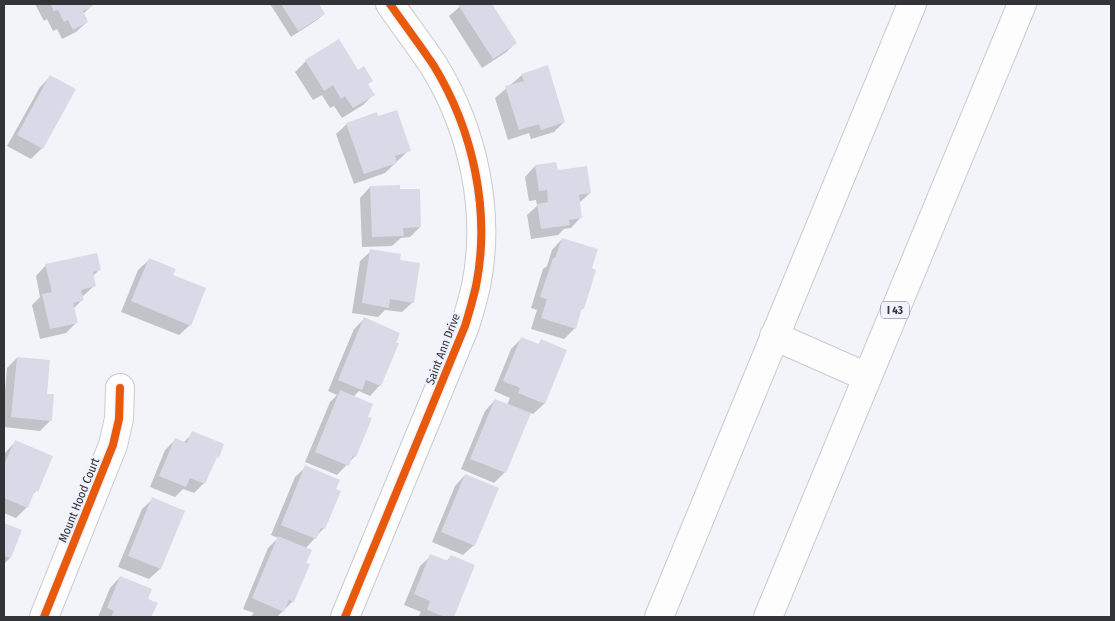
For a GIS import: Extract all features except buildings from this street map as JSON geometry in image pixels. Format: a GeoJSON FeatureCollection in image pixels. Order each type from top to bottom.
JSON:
{"type":"FeatureCollection","features":[{"type":"Feature","properties":{"kind":"main road","name":"Saint Ann Drive"},"geometry":{"type":"LineString","coordinates":[[345,617],[465,326],[476,285],[480,248],[480,211],[475,168],[465,132],[451,98],[433,66],[390,4]]}},
{"type":"Feature","properties":{"kind":"main road"},"geometry":{"type":"LineString","coordinates":[[659,617],[912,4]]}},
{"type":"Feature","properties":{"kind":"main road","name":"I 43"},"geometry":{"type":"LineString","coordinates":[[768,617],[1022,4]]}},
{"type":"Feature","properties":{"kind":"main road"},"geometry":{"type":"LineString","coordinates":[[774,336],[867,377]]}},
{"type":"Feature","properties":{"kind":"main road","name":"Mount Hood Court"},"geometry":{"type":"LineString","coordinates":[[44,617],[113,445],[119,419],[120,388]]}},
{"type":"Feature","properties":{"kind":"cycle path"},"geometry":{"type":"LineString","coordinates":[[345,617],[465,326],[476,286],[480,258],[480,200],[468,144],[459,117],[448,91],[434,66],[390,4]]}},
{"type":"Feature","properties":{"kind":"cycle path"},"geometry":{"type":"LineString","coordinates":[[44,617],[113,445],[119,419],[120,388]]}}]}
